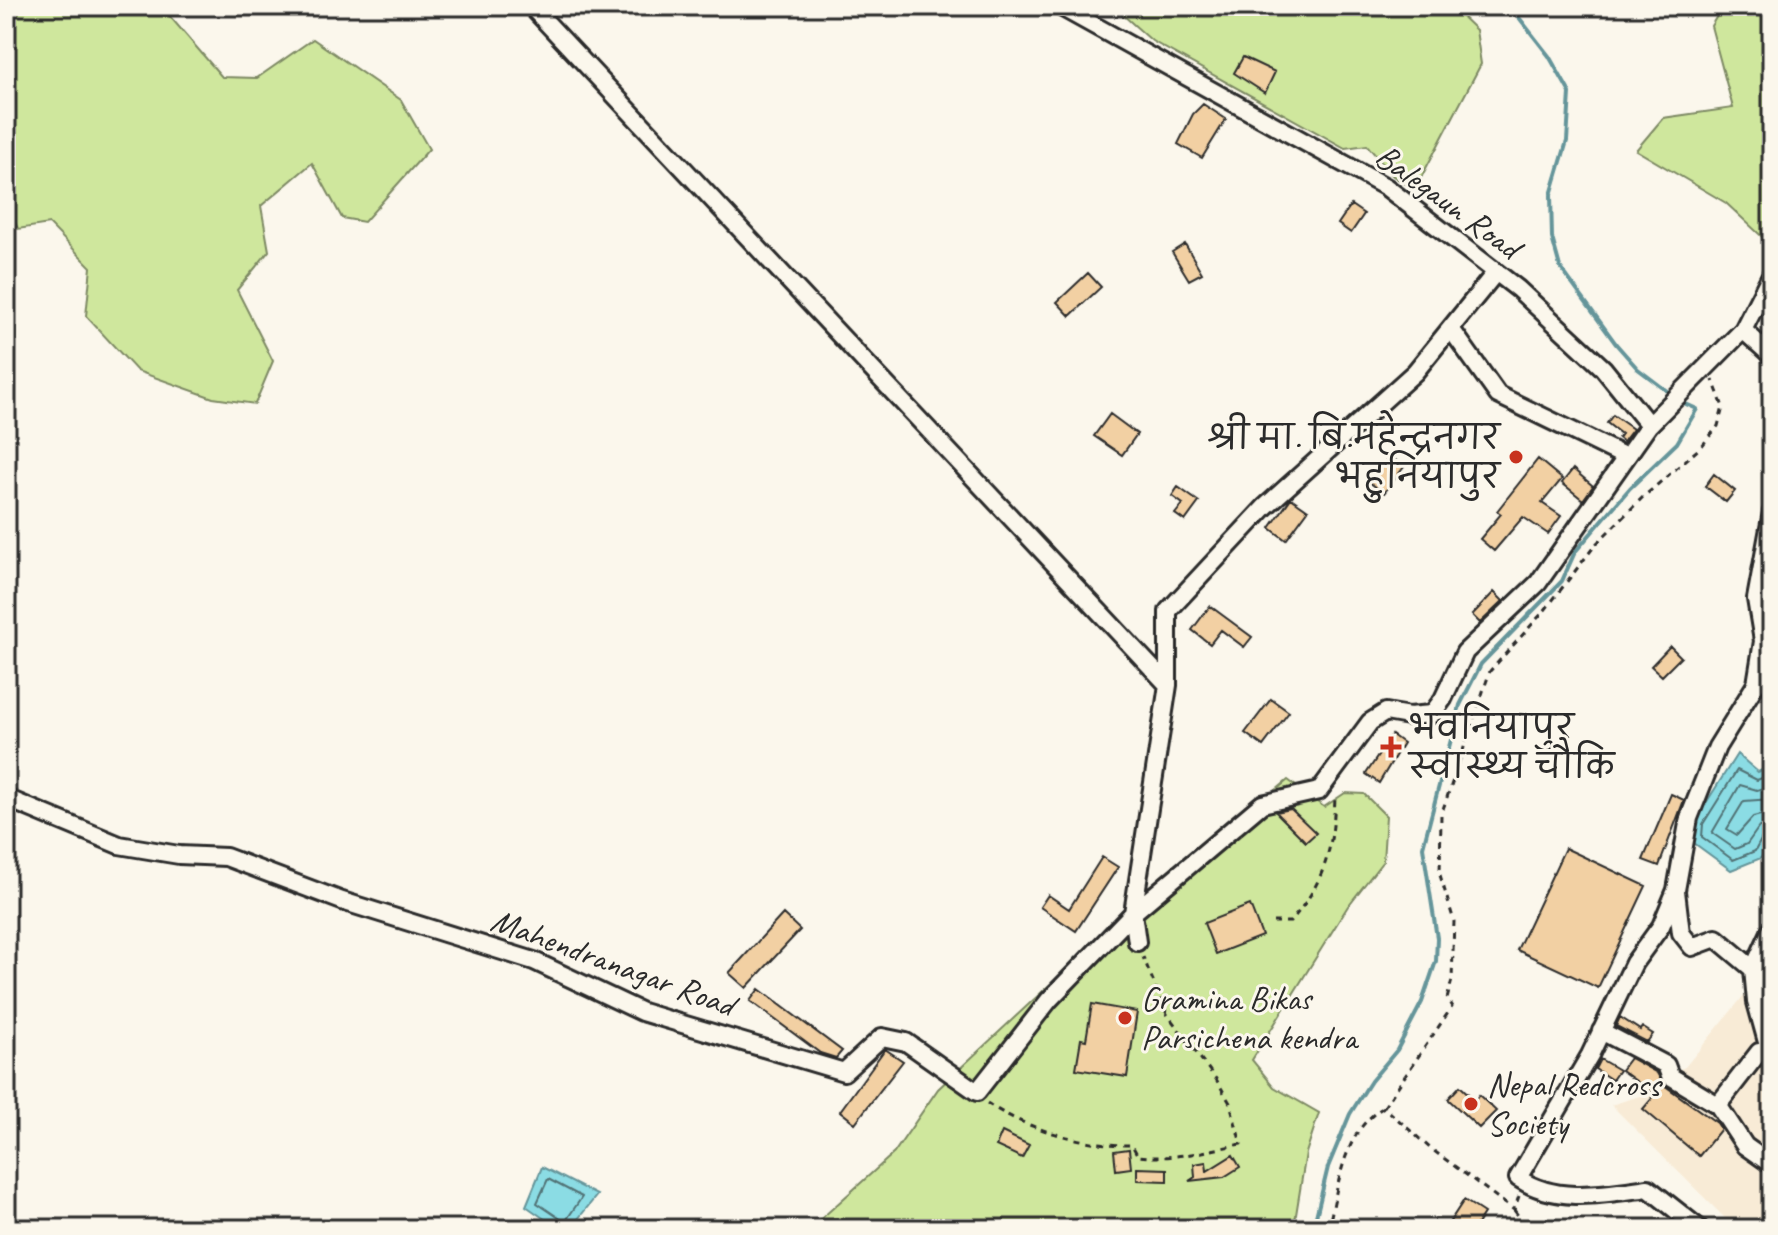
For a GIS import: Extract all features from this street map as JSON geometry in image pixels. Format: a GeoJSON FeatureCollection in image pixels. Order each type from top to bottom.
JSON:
{"type":"FeatureCollection","features":[{"type":"Feature","properties":{"kind":"street"},"geometry":{"type":"LineString","coordinates":[[531,6],[1168,685]]}},
{"type":"Feature","properties":{"kind":"street","name":"Balegaun Road"},"geometry":{"type":"LineString","coordinates":[[1059,6],[1386,187],[1496,272],[1603,368],[1649,425]]}},
{"type":"Feature","properties":{"kind":"street"},"geometry":{"type":"LineString","coordinates":[[1137,942],[1133,913],[1168,685],[1168,611],[1265,507],[1415,372],[1496,272]]}},
{"type":"Feature","properties":{"kind":"street"},"geometry":{"type":"LineString","coordinates":[[977,1092],[1049,1000],[1133,913],[1262,804],[1319,791],[1370,722],[1386,712],[1409,716],[1432,714],[1443,699],[1465,652],[1538,583],[1649,425],[1743,330],[1772,273]]}},
{"type":"Feature","properties":{"kind":"street"},"geometry":{"type":"LineString","coordinates":[[1451,329],[1498,395],[1626,457]]}},
{"type":"Feature","properties":{"kind":"street"},"geometry":{"type":"LineString","coordinates":[[1743,330],[1772,356]]}},
{"type":"Feature","properties":{"kind":"street"},"geometry":{"type":"LineString","coordinates":[[1700,1229],[1648,1188],[1571,1196],[1536,1191],[1518,1178],[1601,1031],[1634,963],[1661,926],[1676,890],[1689,818],[1717,747],[1756,684],[1763,641],[1756,599],[1772,512]]}},
{"type":"Feature","properties":{"kind":"street","name":"Mahendranagar Road"},"geometry":{"type":"LineString","coordinates":[[6,798],[119,845],[179,855],[226,857],[342,901],[534,961],[642,1012],[844,1072],[882,1037],[906,1042],[977,1092]]}},
{"type":"Feature","properties":{"kind":"street"},"geometry":{"type":"LineString","coordinates":[[1676,890],[1681,933],[1692,947],[1716,938],[1731,947],[1738,959],[1753,969]]}},
{"type":"Feature","properties":{"kind":"street"},"geometry":{"type":"LineString","coordinates":[[1718,1105],[1759,1052],[1771,1053],[1756,1002],[1753,969],[1772,928]]}},
{"type":"Feature","properties":{"kind":"street"},"geometry":{"type":"LineString","coordinates":[[1601,1031],[1666,1065],[1670,1076],[1718,1105],[1745,1146],[1772,1165]]}},
{"type":"Feature","properties":{"kind":"path"},"geometry":{"type":"LineString","coordinates":[[1328,1229],[1338,1175],[1346,1155],[1368,1117],[1384,1107],[1452,1007],[1447,999],[1452,980],[1454,921],[1440,875],[1441,815],[1490,671],[1545,610],[1596,544],[1642,498],[1701,447],[1718,426],[1723,407],[1703,370]]}},
{"type":"Feature","properties":{"kind":"path"},"geometry":{"type":"LineString","coordinates":[[1273,922],[1290,922],[1321,880],[1334,817],[1333,773]]}},
{"type":"Feature","properties":{"kind":"path"},"geometry":{"type":"LineString","coordinates":[[977,1092],[990,1105],[1011,1116],[1093,1141],[1132,1145],[1138,1156],[1163,1159],[1198,1155],[1241,1144],[1230,1103],[1167,1014],[1137,942]]}},
{"type":"Feature","properties":{"kind":"path"},"geometry":{"type":"LineString","coordinates":[[1384,1107],[1430,1148],[1514,1210],[1528,1229]]}},
{"type":"Feature","properties":{"kind":"path"},"geometry":{"type":"LineString","coordinates":[[1514,1210],[1524,1189],[1536,1191]]}},
{"type":"Feature","properties":{"kind":"shaded area"},"geometry":{"type":"Polygon","coordinates":[[[1760,976],[1772,981],[1772,1229],[1736,1229],[1611,1105],[1649,1093],[1665,1076],[1685,1067],[1760,976]]]}},
{"type":"Feature","properties":{"kind":"green space"},"geometry":{"type":"Polygon","coordinates":[[[6,6],[161,6],[222,77],[257,78],[313,39],[401,100],[429,149],[364,222],[342,218],[312,163],[261,206],[269,251],[237,290],[273,361],[255,404],[213,398],[137,371],[86,316],[91,267],[49,224],[18,229],[6,203],[6,6]]]}},
{"type":"Feature","properties":{"kind":"green space"},"geometry":{"type":"Polygon","coordinates":[[[1113,6],[1451,6],[1476,30],[1481,64],[1415,189],[1393,176],[1367,145],[1345,148],[1152,41],[1113,6]]]}},
{"type":"Feature","properties":{"kind":"green space"},"geometry":{"type":"Polygon","coordinates":[[[1723,6],[1772,6],[1772,246],[1726,203],[1636,150],[1663,118],[1733,108],[1711,26],[1723,6]]]}},
{"type":"Feature","properties":{"kind":"green space"},"geometry":{"type":"Polygon","coordinates":[[[1288,780],[1324,807],[1345,793],[1364,794],[1386,816],[1383,861],[1348,906],[1252,1060],[1274,1087],[1319,1113],[1306,1153],[1295,1221],[1264,1220],[1257,1229],[813,1226],[894,1153],[938,1089],[1102,936],[1288,780]]]}},
{"type":"Feature","properties":{"kind":"water"},"geometry":{"type":"Polygon","coordinates":[[[1737,754],[1758,772],[1772,765],[1772,835],[1761,858],[1731,870],[1694,843],[1694,822],[1737,754]]]}},
{"type":"Feature","properties":{"kind":"water"},"geometry":{"type":"Polygon","coordinates":[[[542,1167],[597,1195],[570,1229],[559,1229],[526,1206],[542,1167]]]}},
{"type":"Feature","properties":{"kind":"building"},"geometry":{"type":"Polygon","coordinates":[[[1243,57],[1275,72],[1265,93],[1234,73],[1243,57]]]}},
{"type":"Feature","properties":{"kind":"building"},"geometry":{"type":"Polygon","coordinates":[[[1203,104],[1226,119],[1202,158],[1178,144],[1193,114],[1203,104]]]}},
{"type":"Feature","properties":{"kind":"building"},"geometry":{"type":"Polygon","coordinates":[[[1351,205],[1364,214],[1351,233],[1338,224],[1351,205]]]}},
{"type":"Feature","properties":{"kind":"building"},"geometry":{"type":"Polygon","coordinates":[[[1185,244],[1202,273],[1189,280],[1172,252],[1185,244]]]}},
{"type":"Feature","properties":{"kind":"building"},"geometry":{"type":"Polygon","coordinates":[[[1088,273],[1101,287],[1070,316],[1057,302],[1088,273]]]}},
{"type":"Feature","properties":{"kind":"building"},"geometry":{"type":"Polygon","coordinates":[[[1110,414],[1137,434],[1122,455],[1094,436],[1110,414]]]}},
{"type":"Feature","properties":{"kind":"building"},"geometry":{"type":"Polygon","coordinates":[[[1613,415],[1633,429],[1623,442],[1618,438],[1621,434],[1607,423],[1613,415]]]}},
{"type":"Feature","properties":{"kind":"building"},"geometry":{"type":"Polygon","coordinates":[[[1390,456],[1404,467],[1384,493],[1369,482],[1390,456]]]}},
{"type":"Feature","properties":{"kind":"building"},"geometry":{"type":"Polygon","coordinates":[[[1538,459],[1562,479],[1542,503],[1561,516],[1548,534],[1523,517],[1494,551],[1480,539],[1501,514],[1497,511],[1538,459]]]}},
{"type":"Feature","properties":{"kind":"building"},"geometry":{"type":"Polygon","coordinates":[[[1573,469],[1593,486],[1583,500],[1562,483],[1573,469]]]}},
{"type":"Feature","properties":{"kind":"building"},"geometry":{"type":"Polygon","coordinates":[[[1714,474],[1735,491],[1726,502],[1705,486],[1714,474]]]}},
{"type":"Feature","properties":{"kind":"building"},"geometry":{"type":"Polygon","coordinates":[[[1178,487],[1199,502],[1185,521],[1175,514],[1183,504],[1172,496],[1178,487]]]}},
{"type":"Feature","properties":{"kind":"building"},"geometry":{"type":"Polygon","coordinates":[[[1291,498],[1308,510],[1286,540],[1270,528],[1291,498]]]}},
{"type":"Feature","properties":{"kind":"building"},"geometry":{"type":"Polygon","coordinates":[[[1494,592],[1503,601],[1480,623],[1472,615],[1494,592]]]}},
{"type":"Feature","properties":{"kind":"building"},"geometry":{"type":"Polygon","coordinates":[[[1210,606],[1252,637],[1244,647],[1221,630],[1210,644],[1192,630],[1210,606]]]}},
{"type":"Feature","properties":{"kind":"building"},"geometry":{"type":"Polygon","coordinates":[[[1670,646],[1681,657],[1662,676],[1651,666],[1670,646]]]}},
{"type":"Feature","properties":{"kind":"building"},"geometry":{"type":"Polygon","coordinates":[[[1271,699],[1289,712],[1263,746],[1245,733],[1271,699]]]}},
{"type":"Feature","properties":{"kind":"building"},"geometry":{"type":"Polygon","coordinates":[[[1392,735],[1403,743],[1379,783],[1366,774],[1392,735]]]}},
{"type":"Feature","properties":{"kind":"building"},"geometry":{"type":"Polygon","coordinates":[[[1671,794],[1684,800],[1659,866],[1643,860],[1671,794]]]}},
{"type":"Feature","properties":{"kind":"building"},"geometry":{"type":"Polygon","coordinates":[[[1291,809],[1316,833],[1306,842],[1276,812],[1291,809]]]}},
{"type":"Feature","properties":{"kind":"building"},"geometry":{"type":"Polygon","coordinates":[[[1565,848],[1646,886],[1598,988],[1517,950],[1565,848]]]}},
{"type":"Feature","properties":{"kind":"building"},"geometry":{"type":"Polygon","coordinates":[[[1102,857],[1118,867],[1076,931],[1040,907],[1048,895],[1069,909],[1102,857]]]}},
{"type":"Feature","properties":{"kind":"building"},"geometry":{"type":"Polygon","coordinates":[[[1250,905],[1262,936],[1216,954],[1204,923],[1250,905]]]}},
{"type":"Feature","properties":{"kind":"building"},"geometry":{"type":"Polygon","coordinates":[[[783,914],[800,930],[746,988],[729,973],[783,914]]]}},
{"type":"Feature","properties":{"kind":"building"},"geometry":{"type":"Polygon","coordinates":[[[759,989],[842,1051],[836,1058],[820,1053],[750,1001],[759,989]]]}},
{"type":"Feature","properties":{"kind":"building"},"geometry":{"type":"Polygon","coordinates":[[[1092,1004],[1137,1012],[1127,1077],[1076,1069],[1081,1039],[1086,1040],[1092,1004]]]}},
{"type":"Feature","properties":{"kind":"building"},"geometry":{"type":"Polygon","coordinates":[[[1620,1017],[1653,1034],[1647,1042],[1616,1026],[1620,1017]]]}},
{"type":"Feature","properties":{"kind":"building"},"geometry":{"type":"Polygon","coordinates":[[[885,1049],[903,1061],[855,1123],[840,1111],[885,1049]]]}},
{"type":"Feature","properties":{"kind":"building"},"geometry":{"type":"Polygon","coordinates":[[[1630,1058],[1657,1073],[1664,1085],[1717,1123],[1721,1129],[1699,1156],[1643,1109],[1655,1095],[1621,1070],[1630,1058]]]}},
{"type":"Feature","properties":{"kind":"building"},"geometry":{"type":"Polygon","coordinates":[[[1600,1059],[1619,1070],[1612,1080],[1595,1069],[1600,1059]]]}},
{"type":"Feature","properties":{"kind":"building"},"geometry":{"type":"Polygon","coordinates":[[[1460,1086],[1475,1100],[1479,1095],[1496,1111],[1479,1128],[1448,1099],[1460,1086]]]}},
{"type":"Feature","properties":{"kind":"building"},"geometry":{"type":"Polygon","coordinates":[[[1002,1132],[1029,1145],[1022,1158],[996,1146],[1002,1132]]]}},
{"type":"Feature","properties":{"kind":"building"},"geometry":{"type":"Polygon","coordinates":[[[1129,1149],[1131,1168],[1116,1170],[1114,1151],[1129,1149]]]}},
{"type":"Feature","properties":{"kind":"building"},"geometry":{"type":"Polygon","coordinates":[[[1233,1155],[1240,1167],[1224,1177],[1189,1181],[1195,1177],[1194,1164],[1206,1162],[1207,1171],[1233,1155]]]}},
{"type":"Feature","properties":{"kind":"building"},"geometry":{"type":"Polygon","coordinates":[[[1137,1168],[1167,1169],[1167,1181],[1137,1180],[1137,1168]]]}},
{"type":"Feature","properties":{"kind":"building"},"geometry":{"type":"Polygon","coordinates":[[[1464,1200],[1484,1213],[1474,1229],[1445,1229],[1464,1200]]]}},
{"type":"Feature","properties":{"kind":"waterway"},"geometry":{"type":"LineString","coordinates":[[1510,6],[1549,56],[1570,93],[1567,141],[1551,195],[1552,238],[1560,267],[1616,344],[1638,369],[1671,394]]}},
{"type":"Feature","properties":{"kind":"waterway"},"geometry":{"type":"LineString","coordinates":[[1313,1229],[1328,1167],[1350,1114],[1371,1081],[1397,1050],[1422,1002],[1436,961],[1437,938],[1423,847],[1460,705],[1481,664],[1562,581],[1575,552],[1630,488],[1677,443],[1697,409],[1677,400]]}},
{"type":"Feature","properties":{"kind":"place","name":"श्री मा. बि.महेन्द्रनगर भहुनियापुर"},"geometry":{"type":"Point","coordinates":[1516,457]}},
{"type":"Feature","properties":{"kind":"place","name":"भवनियापुर स्वास्थ्य चाैकि"},"geometry":{"type":"Point","coordinates":[1391,747]}},
{"type":"Feature","properties":{"kind":"place","name":"Gramina Bikas Parsichena kendra"},"geometry":{"type":"Point","coordinates":[1125,1018]}},
{"type":"Feature","properties":{"kind":"place","name":"Nepal Redcross Society"},"geometry":{"type":"Point","coordinates":[1471,1104]}}]}
